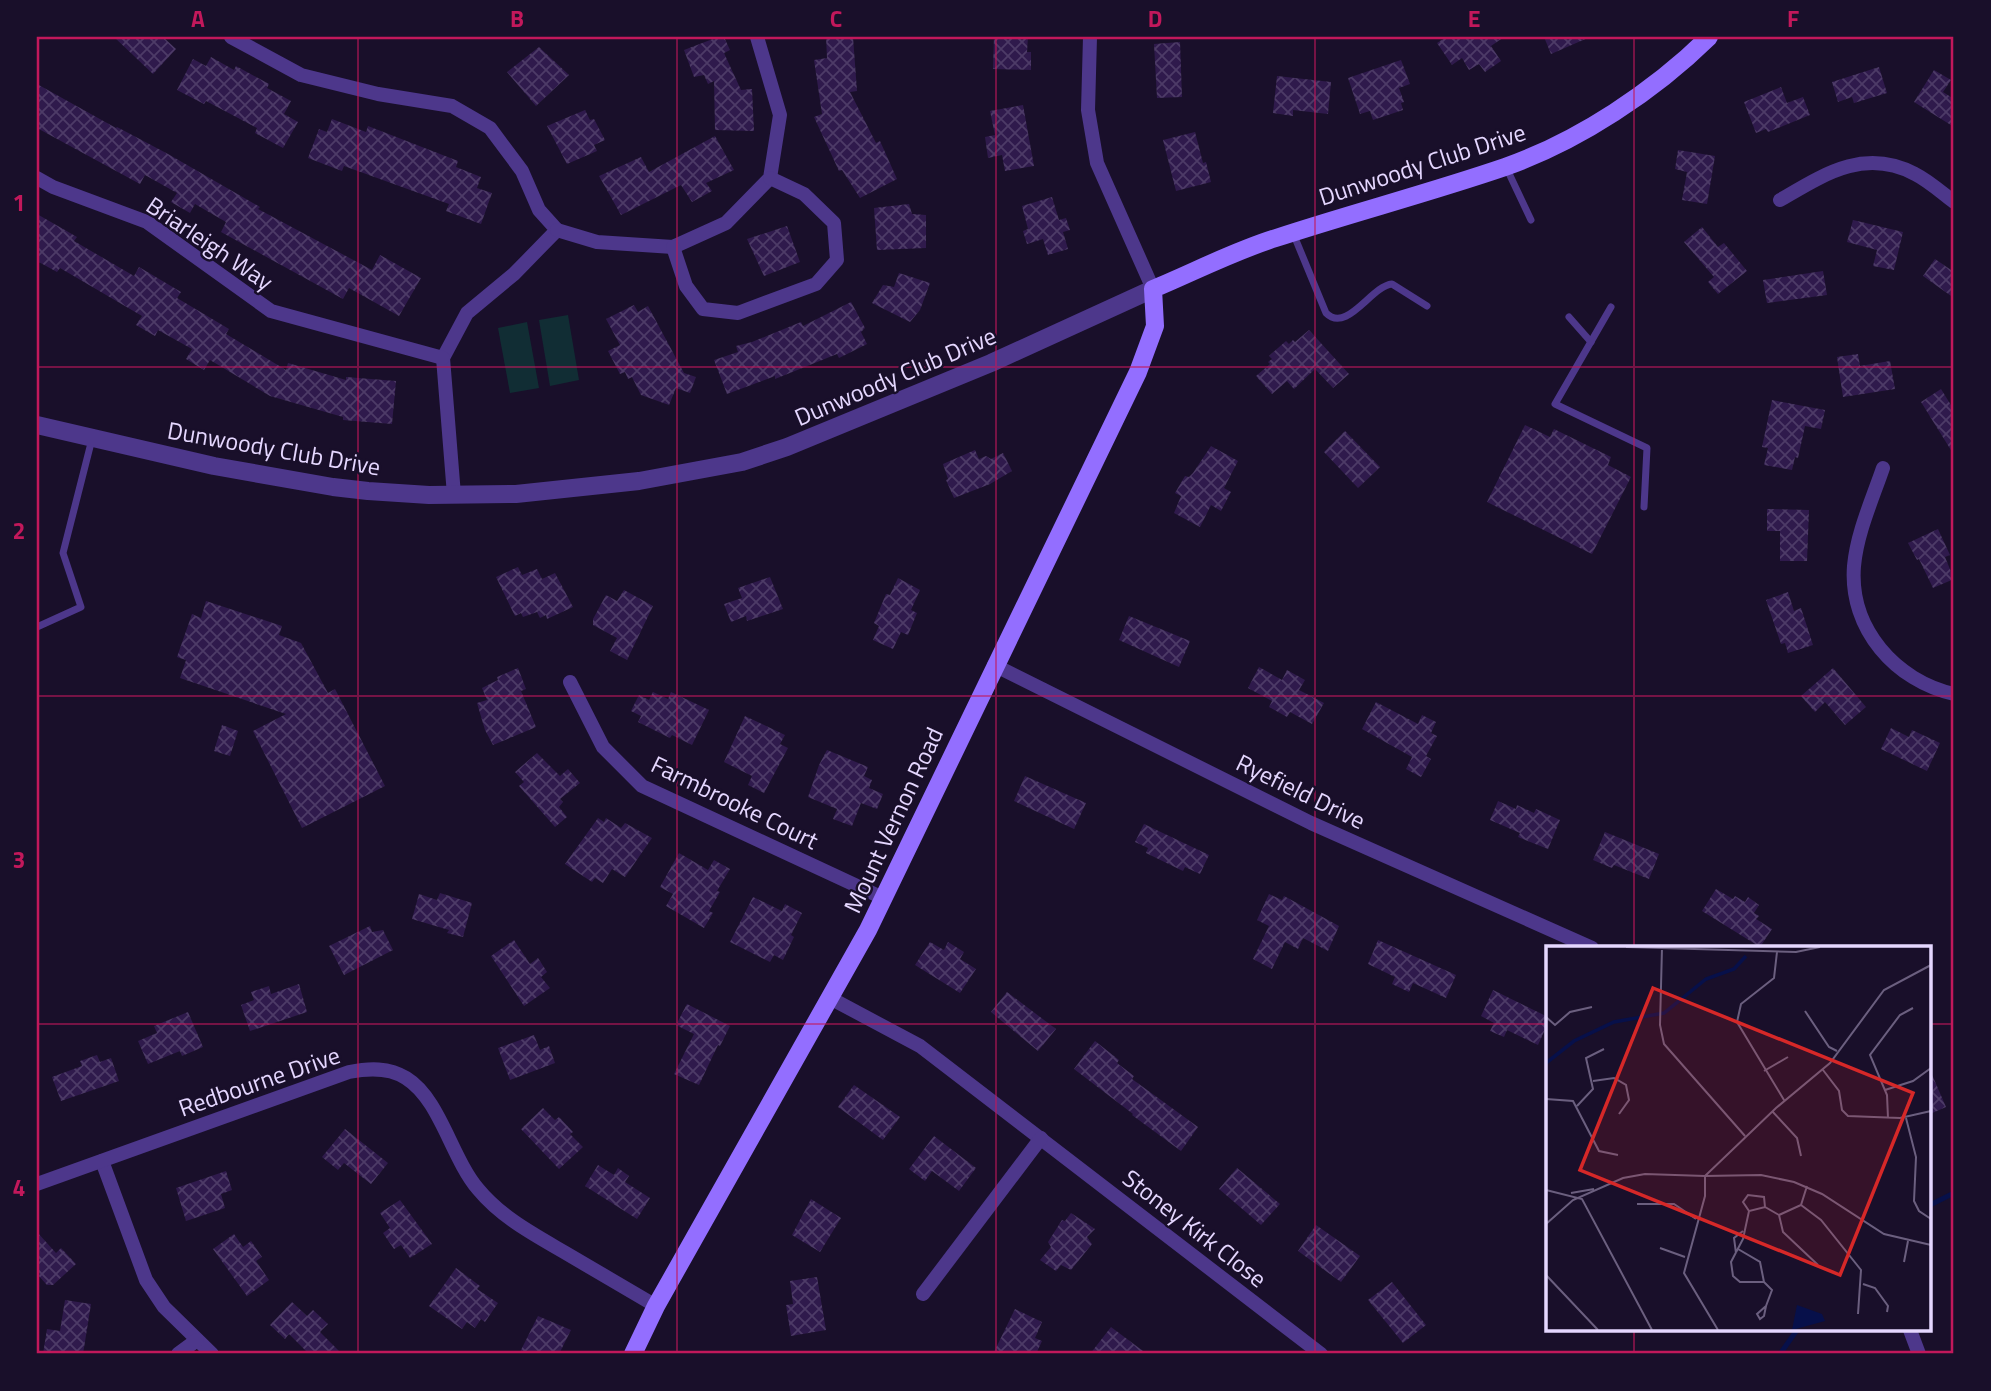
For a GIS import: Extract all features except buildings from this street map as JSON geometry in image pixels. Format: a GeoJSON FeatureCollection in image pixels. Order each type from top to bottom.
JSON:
{"type":"FeatureCollection","features":[{"type":"Feature","properties":{"kind":"main road","name":"Dunwoody Club Drive"},"geometry":{"type":"LineString","coordinates":[[1153,289],[1273,239],[1506,166],[1550,148],[1630,103],[1684,62],[1709,37]]}},
{"type":"Feature","properties":{"kind":"main road","name":"Mount Vernon Road"},"geometry":{"type":"LineString","coordinates":[[633,1354],[656,1306],[868,930],[1138,372],[1155,326],[1153,289]]}},
{"type":"Feature","properties":{"kind":"street"},"geometry":{"type":"LineString","coordinates":[[231,37],[301,75],[377,94],[452,106],[490,128],[522,171],[539,210],[557,230],[597,242],[673,247],[726,223],[770,178],[779,115],[757,37]]}},
{"type":"Feature","properties":{"kind":"street"},"geometry":{"type":"LineString","coordinates":[[1090,37],[1088,110],[1097,163],[1153,289]]}},
{"type":"Feature","properties":{"kind":"street"},"geometry":{"type":"LineString","coordinates":[[1780,200],[1826,173],[1853,164],[1885,164],[1915,174],[1954,202]]}},
{"type":"Feature","properties":{"kind":"street","name":"Briarleigh Way"},"geometry":{"type":"LineString","coordinates":[[37,178],[53,187],[147,222],[271,311],[443,358]]}},
{"type":"Feature","properties":{"kind":"street"},"geometry":{"type":"LineString","coordinates":[[673,247],[686,286],[703,309],[738,313],[816,284],[836,260],[834,223],[804,194],[770,178]]}},
{"type":"Feature","properties":{"kind":"street"},"geometry":{"type":"LineString","coordinates":[[454,495],[443,358],[467,313],[514,274],[557,230]]}},
{"type":"Feature","properties":{"kind":"street","name":"Dunwoody Club Drive"},"geometry":{"type":"LineString","coordinates":[[37,425],[214,466],[333,487],[454,495],[576,489],[639,481],[742,462],[840,427],[991,363],[1153,289]]}},
{"type":"Feature","properties":{"kind":"street"},"geometry":{"type":"LineString","coordinates":[[1883,468],[1855,558],[1855,592],[1861,617],[1874,641],[1893,664],[1913,680],[1937,691],[1954,694]]}},
{"type":"Feature","properties":{"kind":"street","name":"Ryefield Drive"},"geometry":{"type":"LineString","coordinates":[[994,665],[1311,823],[1588,946]]}},
{"type":"Feature","properties":{"kind":"street","name":"Farmbrooke Court"},"geometry":{"type":"LineString","coordinates":[[570,682],[603,747],[642,786],[883,898]]}},
{"type":"Feature","properties":{"kind":"street","name":"Stoney Kirk Close"},"geometry":{"type":"LineString","coordinates":[[830,998],[920,1046],[1321,1354]]}},
{"type":"Feature","properties":{"kind":"street","name":"Redbourne Drive"},"geometry":{"type":"LineString","coordinates":[[37,1184],[349,1072],[368,1068],[387,1070],[405,1077],[424,1093],[463,1169],[477,1189],[496,1208],[520,1226],[656,1306]]}},
{"type":"Feature","properties":{"kind":"street"},"geometry":{"type":"LineString","coordinates":[[923,1294],[1041,1138]]}},
{"type":"Feature","properties":{"kind":"street"},"geometry":{"type":"LineString","coordinates":[[102,1161],[146,1280],[164,1307],[212,1354]]}},
{"type":"Feature","properties":{"kind":"street"},"geometry":{"type":"LineString","coordinates":[[1911,1332],[1919,1354]]}},
{"type":"Feature","properties":{"kind":"street"},"geometry":{"type":"LineString","coordinates":[[178,1354],[197,1340]]}},
{"type":"Feature","properties":{"kind":"lane"},"geometry":{"type":"LineString","coordinates":[[1506,166],[1531,220]]}},
{"type":"Feature","properties":{"kind":"lane"},"geometry":{"type":"LineString","coordinates":[[1293,232],[1330,317],[1352,314],[1380,288],[1392,284],[1427,306]]}},
{"type":"Feature","properties":{"kind":"lane"},"geometry":{"type":"LineString","coordinates":[[1611,307],[1555,404],[1647,448],[1644,506]]}},
{"type":"Feature","properties":{"kind":"lane"},"geometry":{"type":"LineString","coordinates":[[1569,317],[1591,342]]}},
{"type":"Feature","properties":{"kind":"lane"},"geometry":{"type":"LineString","coordinates":[[37,627],[80,607],[64,553],[92,439]]}},
{"type":"Feature","properties":{"kind":"green space"},"geometry":{"type":"Polygon","coordinates":[[[568,315],[579,380],[550,386],[539,320],[568,315]]]}},
{"type":"Feature","properties":{"kind":"green space"},"geometry":{"type":"Polygon","coordinates":[[[527,322],[539,388],[510,393],[498,328],[527,322]]]}},
{"type":"Feature","properties":{"kind":"waterway"},"geometry":{"type":"LineString","coordinates":[[1932,1204],[1954,1193]]}},
{"type":"Feature","properties":{"kind":"waterway"},"geometry":{"type":"LineString","coordinates":[[1780,1354],[1796,1332]]}}]}
